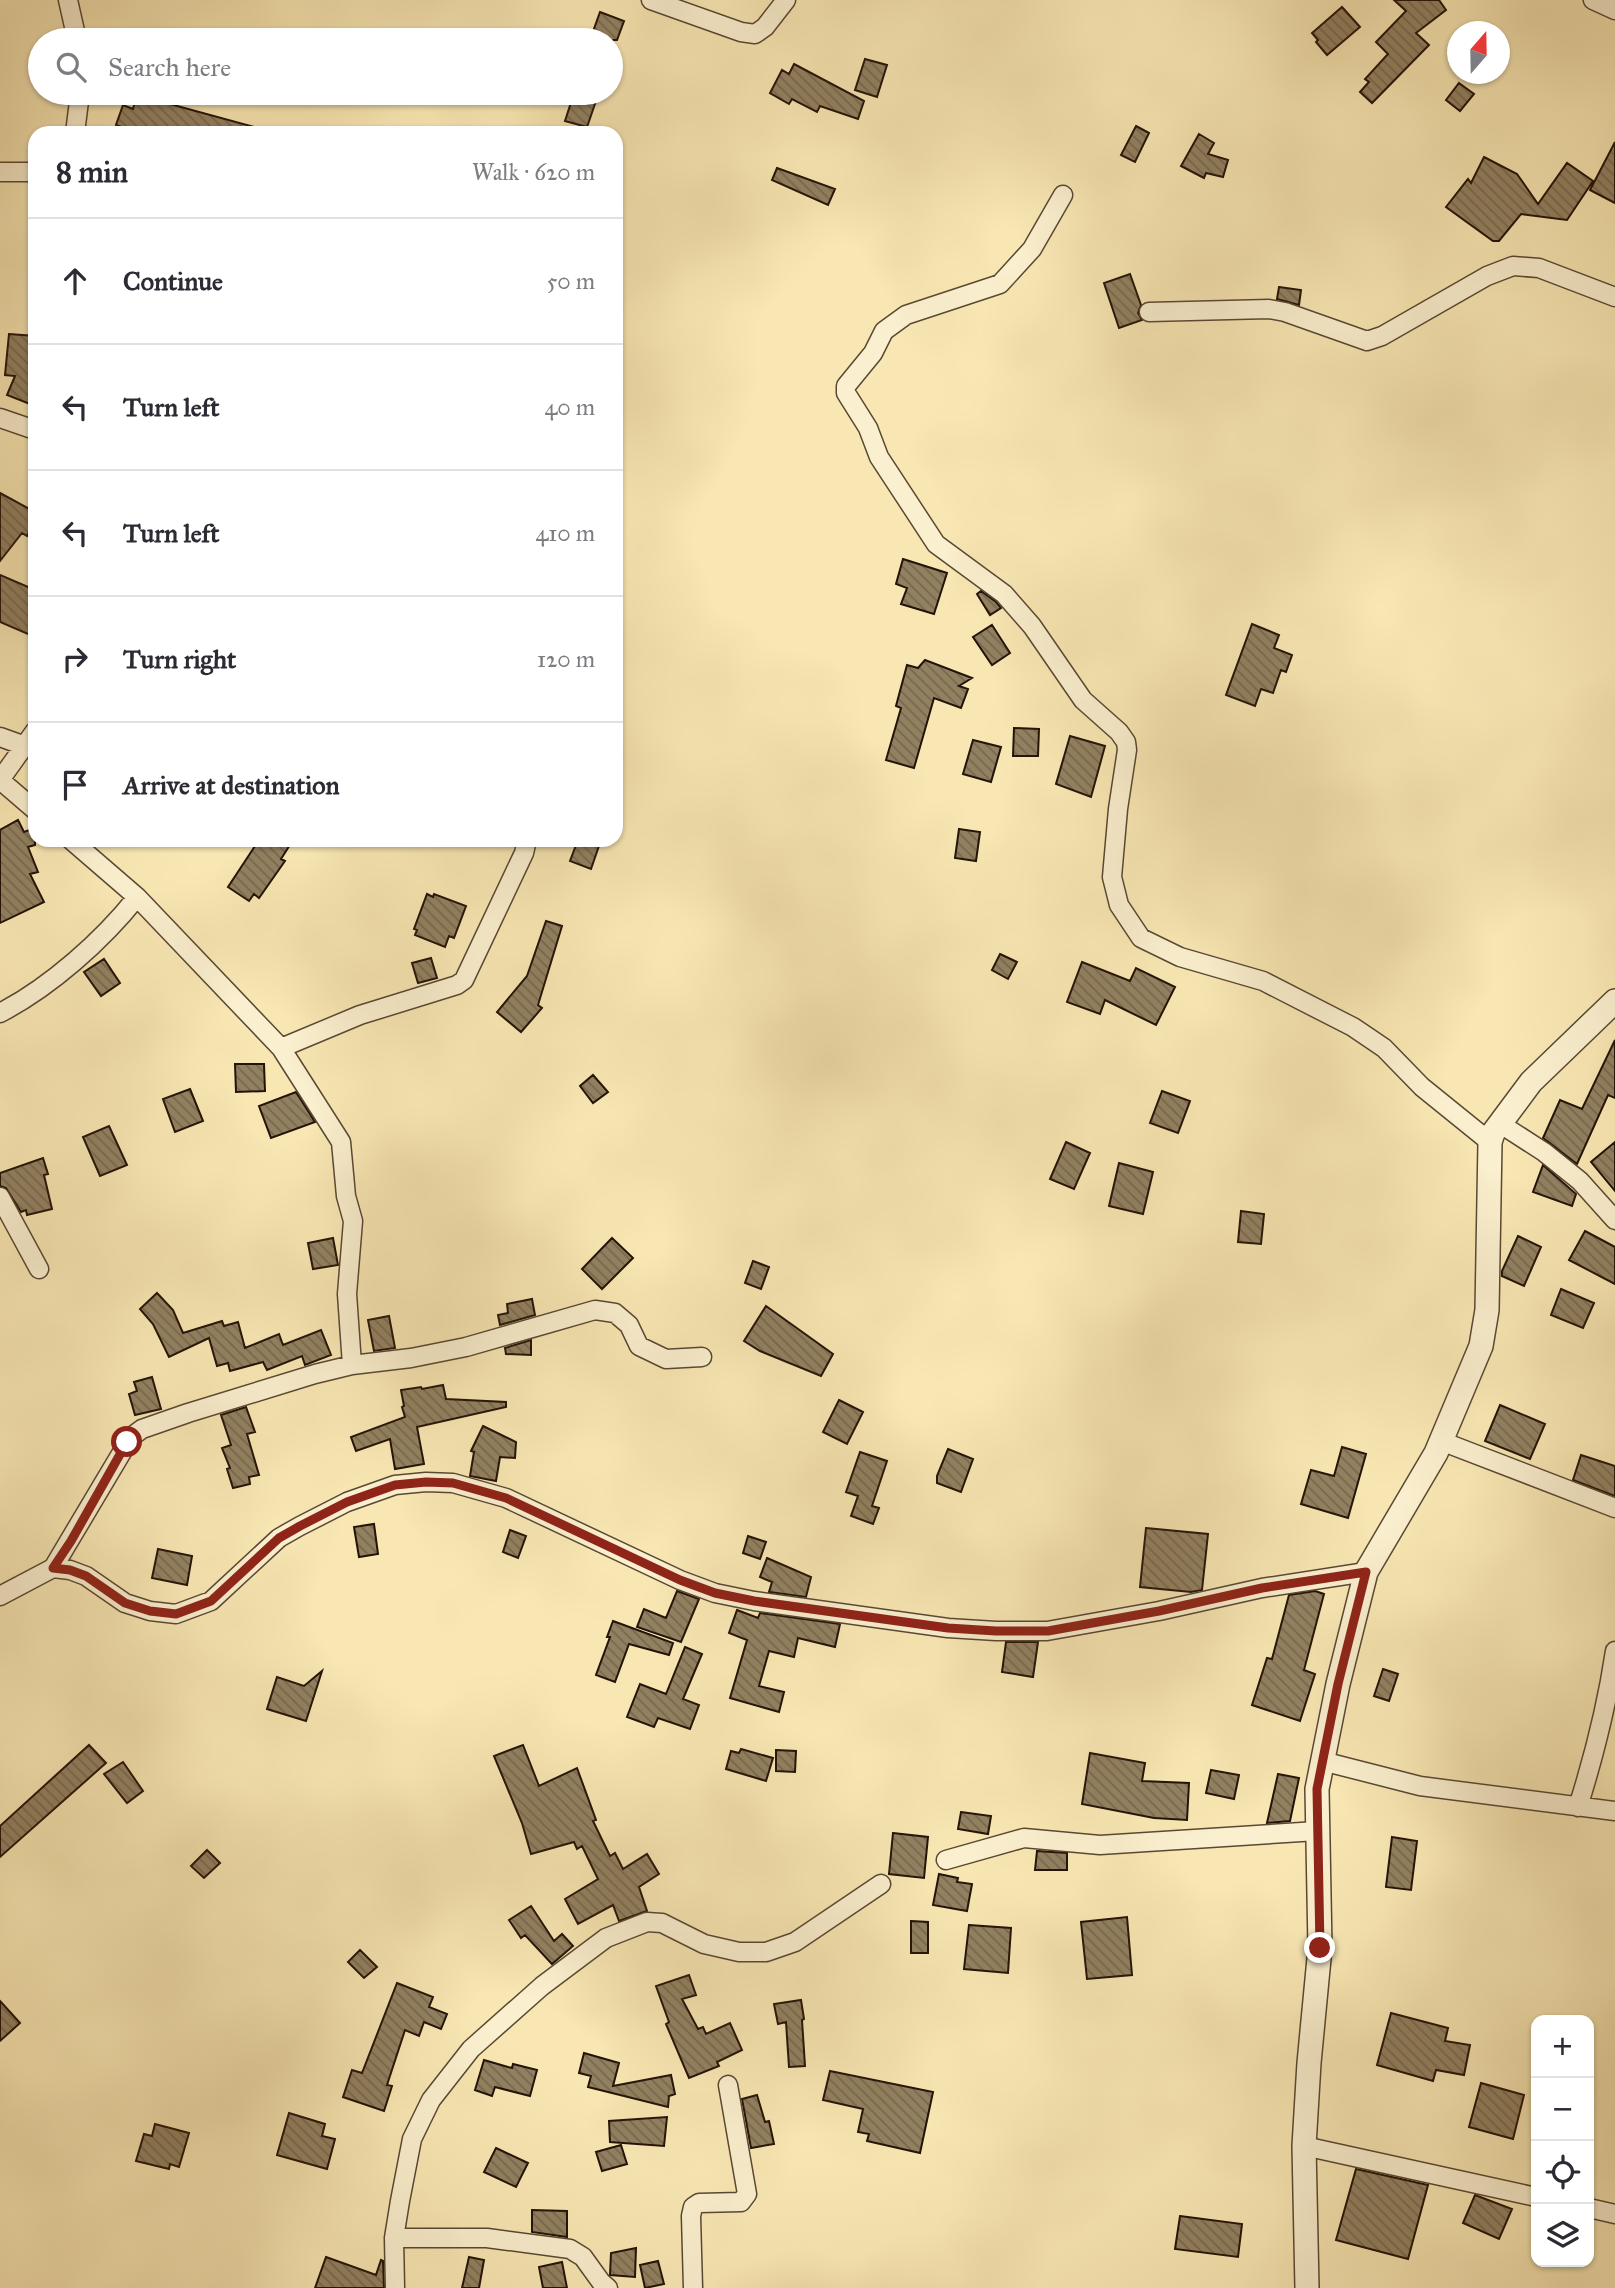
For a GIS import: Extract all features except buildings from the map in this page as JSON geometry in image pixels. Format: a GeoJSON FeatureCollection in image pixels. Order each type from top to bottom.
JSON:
{"type":"FeatureCollection","features":[{"type":"Feature","properties":{"kind":"street"},"geometry":{"type":"LineString","coordinates":[[68,0],[74,28]]}},
{"type":"Feature","properties":{"kind":"street"},"geometry":{"type":"LineString","coordinates":[[650,0],[741,32],[755,34],[765,27],[786,0]]}},
{"type":"Feature","properties":{"kind":"street"},"geometry":{"type":"LineString","coordinates":[[1593,0],[1615,10]]}},
{"type":"Feature","properties":{"kind":"street"},"geometry":{"type":"LineString","coordinates":[[76,126],[78,105]]}},
{"type":"Feature","properties":{"kind":"street"},"geometry":{"type":"LineString","coordinates":[[0,172],[28,173]]}},
{"type":"Feature","properties":{"kind":"street"},"geometry":{"type":"LineString","coordinates":[[1063,195],[1032,249],[1000,285],[906,315],[884,331],[873,353],[846,386],[846,393],[868,428],[879,457],[936,544],[1004,594],[1032,626],[1083,700],[1119,732],[1126,742],[1112,877],[1119,905],[1141,938],[1180,957],[1263,981],[1353,1027],[1384,1048],[1422,1087],[1494,1133],[1544,1152],[1580,1181],[1615,1220]]}},
{"type":"Feature","properties":{"kind":"street"},"geometry":{"type":"LineString","coordinates":[[1149,313],[1269,309],[1285,312],[1367,341],[1382,336],[1487,276],[1513,266],[1539,268],[1615,297]]}},
{"type":"Feature","properties":{"kind":"street"},"geometry":{"type":"LineString","coordinates":[[0,418],[28,428]]}},
{"type":"Feature","properties":{"kind":"street"},"geometry":{"type":"LineString","coordinates":[[0,737],[28,738]]}},
{"type":"Feature","properties":{"kind":"street"},"geometry":{"type":"LineString","coordinates":[[28,741],[0,780],[28,804]]}},
{"type":"Feature","properties":{"kind":"street"},"geometry":{"type":"LineString","coordinates":[[79,847],[137,897],[281,1048],[341,1142],[346,1196],[353,1221],[347,1294],[352,1365]]}},
{"type":"Feature","properties":{"kind":"street"},"geometry":{"type":"LineString","coordinates":[[281,1048],[359,1015],[457,985],[464,980],[525,847]]}},
{"type":"Feature","properties":{"kind":"street"},"geometry":{"type":"LineString","coordinates":[[0,1013],[21,1002],[75,961],[137,897]]}},
{"type":"Feature","properties":{"kind":"street"},"geometry":{"type":"LineString","coordinates":[[1307,2288],[1304,2146],[1320,1948],[1317,1789],[1338,1684],[1366,1572],[1436,1453],[1481,1346],[1486,1310],[1494,1133],[1531,1082],[1615,1001]]}},
{"type":"Feature","properties":{"kind":"street"},"geometry":{"type":"LineString","coordinates":[[0,1197],[39,1269]]}},
{"type":"Feature","properties":{"kind":"street"},"geometry":{"type":"LineString","coordinates":[[0,1596],[53,1568],[127,1442],[142,1429],[315,1374],[352,1365],[411,1358],[466,1347],[595,1310],[615,1313],[629,1325],[639,1346],[666,1359],[702,1357]]}},
{"type":"Feature","properties":{"kind":"street"},"geometry":{"type":"LineString","coordinates":[[1441,1441],[1615,1509]]}},
{"type":"Feature","properties":{"kind":"street"},"geometry":{"type":"LineString","coordinates":[[53,1568],[86,1576],[125,1603],[150,1611],[176,1614],[211,1601],[279,1538],[300,1526],[347,1502],[395,1485],[426,1482],[453,1483],[506,1498],[680,1580],[715,1593],[754,1601],[948,1628],[1048,1631],[1262,1588],[1366,1572]]}},
{"type":"Feature","properties":{"kind":"street"},"geometry":{"type":"LineString","coordinates":[[1578,1807],[1608,1697],[1615,1651]]}},
{"type":"Feature","properties":{"kind":"street"},"geometry":{"type":"LineString","coordinates":[[1322,1761],[1420,1786],[1615,1811]]}},
{"type":"Feature","properties":{"kind":"street"},"geometry":{"type":"LineString","coordinates":[[946,1860],[1024,1838],[1100,1845],[1317,1831]]}},
{"type":"Feature","properties":{"kind":"street"},"geometry":{"type":"LineString","coordinates":[[396,2288],[394,2238],[412,2139],[432,2100],[471,2049],[542,1986],[606,1938],[648,1922],[662,1923],[704,1944],[739,1952],[766,1952],[795,1942],[881,1884]]}},
{"type":"Feature","properties":{"kind":"street"},"geometry":{"type":"LineString","coordinates":[[693,2288],[691,2216],[694,2207],[699,2203],[741,2202],[747,2194],[728,2085]]}},
{"type":"Feature","properties":{"kind":"street"},"geometry":{"type":"LineString","coordinates":[[1304,2146],[1531,2196]]}},
{"type":"Feature","properties":{"kind":"street"},"geometry":{"type":"LineString","coordinates":[[1594,2209],[1615,2214]]}},
{"type":"Feature","properties":{"kind":"street"},"geometry":{"type":"LineString","coordinates":[[394,2238],[487,2238],[570,2249],[583,2257],[608,2288]]}},
{"type":"Feature","properties":{"kind":"route"},"geometry":{"type":"LineString","coordinates":[[127,1442],[53,1568],[86,1576],[125,1603],[150,1611],[176,1614],[211,1601],[279,1538],[300,1526],[347,1502],[395,1485],[426,1482],[453,1483],[506,1498],[680,1580],[715,1593],[754,1601],[948,1628],[1048,1631],[1159,1611],[1262,1588],[1366,1572],[1338,1684],[1317,1789],[1320,1948]]}}]}
